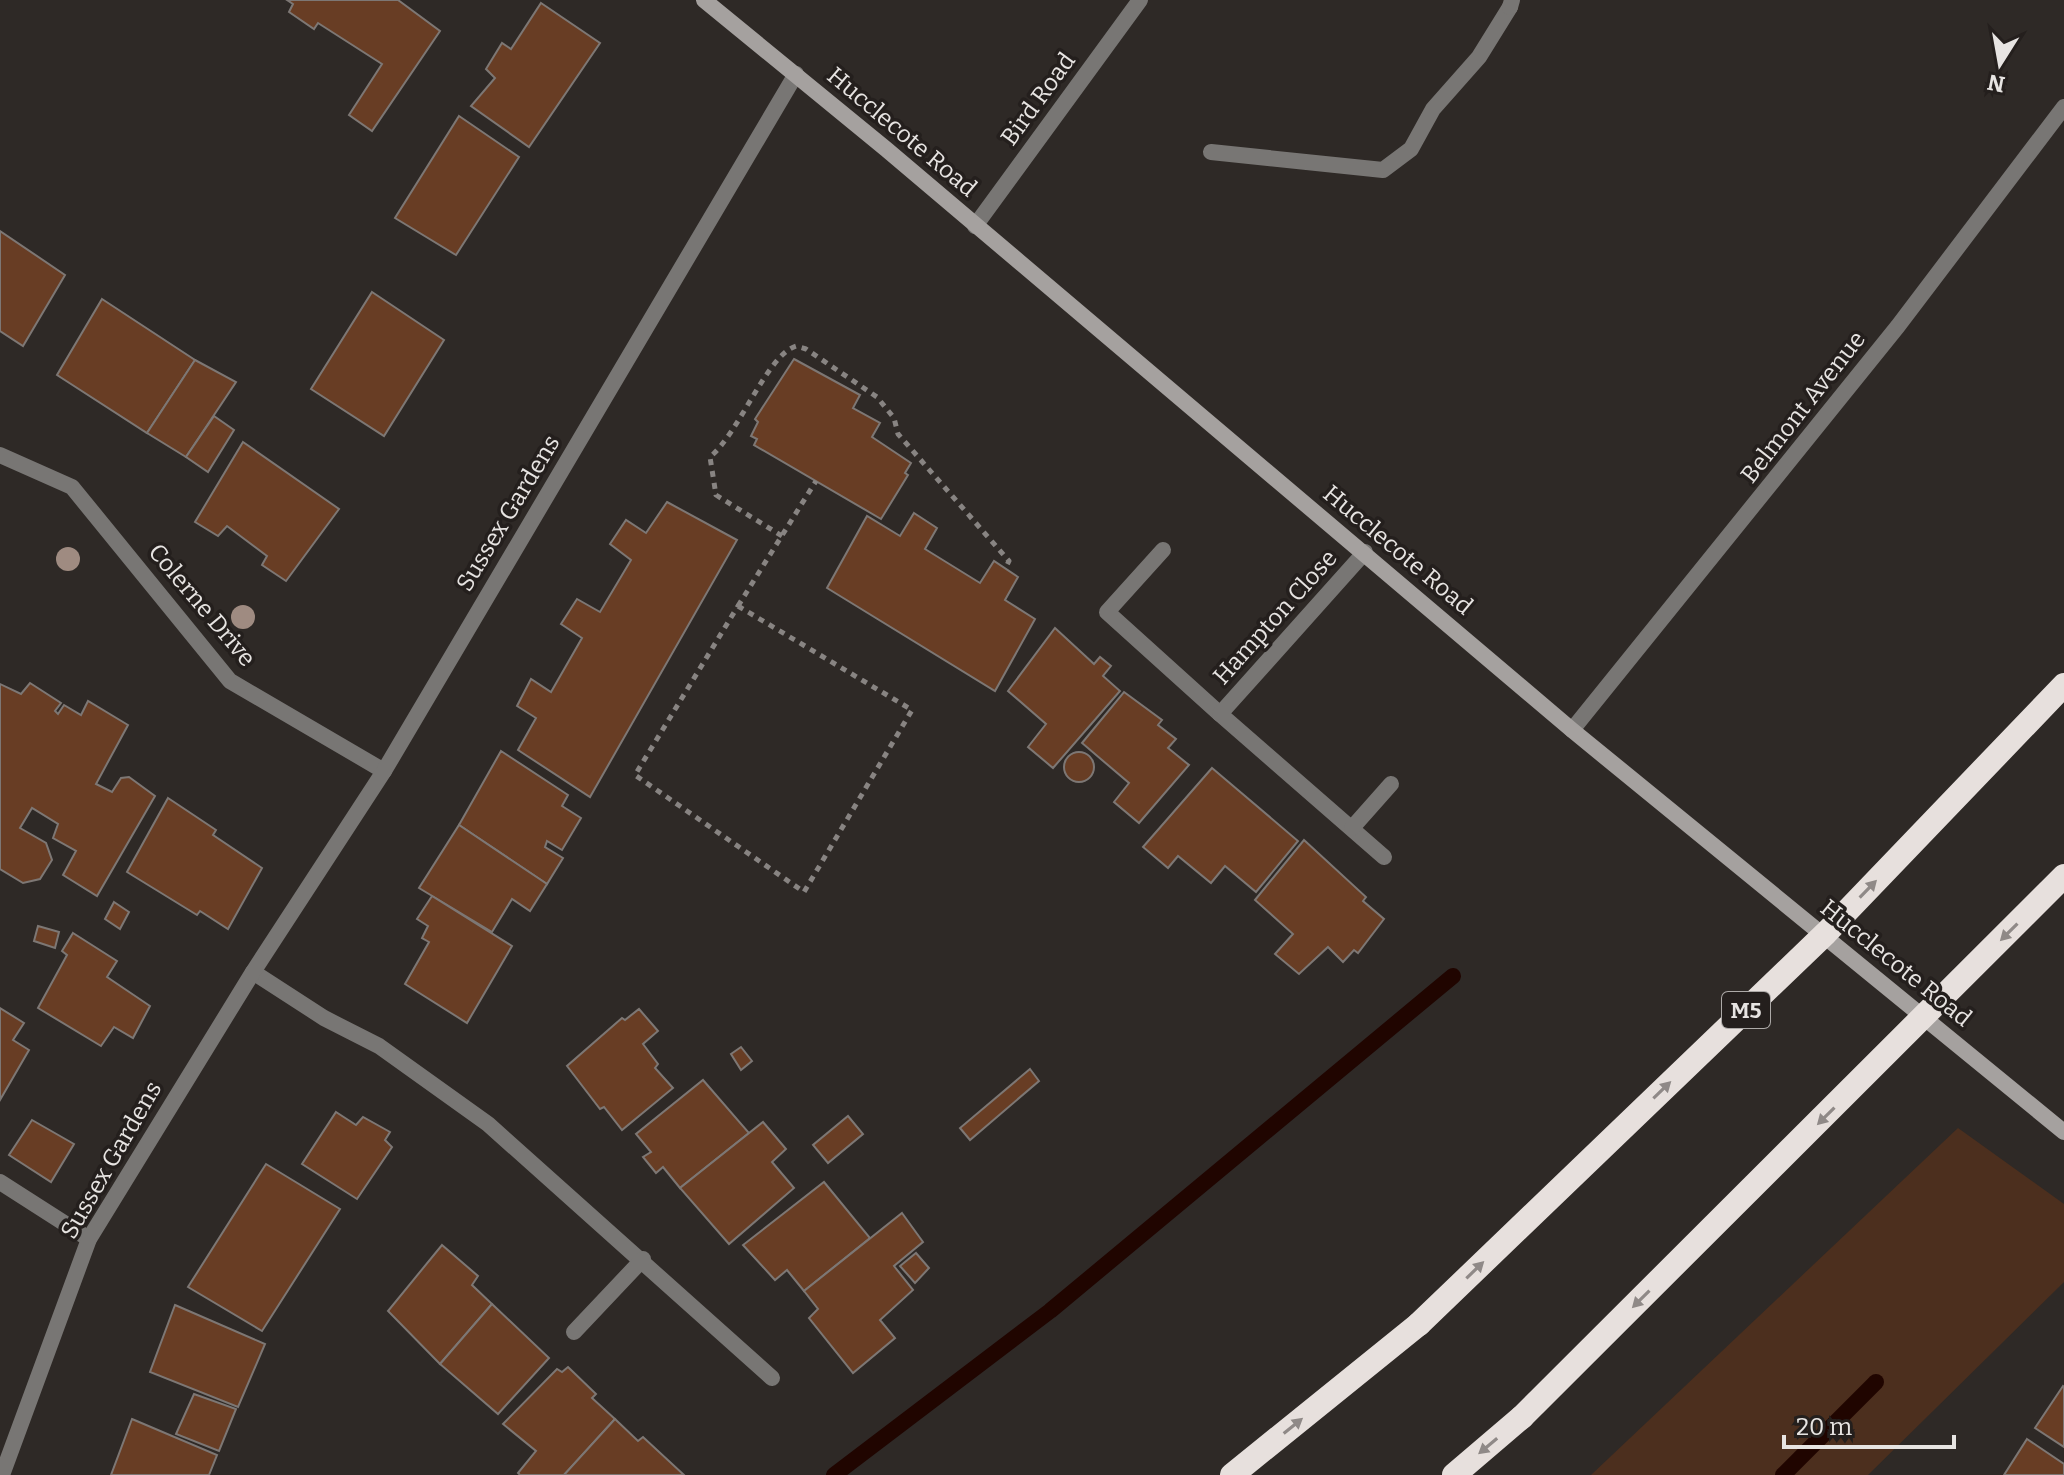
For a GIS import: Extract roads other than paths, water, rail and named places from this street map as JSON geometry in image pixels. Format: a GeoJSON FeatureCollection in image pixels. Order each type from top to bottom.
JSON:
{"type":"FeatureCollection","features":[{"type":"Feature","properties":{"kind":"highway","name":"M5"},"geometry":{"type":"LineString","coordinates":[[1232,1475],[1419,1324],[1826,933],[2064,685]]}},
{"type":"Feature","properties":{"kind":"highway"},"geometry":{"type":"LineString","coordinates":[[1454,1475],[1522,1417],[2064,876]]}},
{"type":"Feature","properties":{"kind":"street","name":"Hucclecote Road"},"geometry":{"type":"LineString","coordinates":[[704,0],[1365,552],[1572,730],[2064,1132]]}},
{"type":"Feature","properties":{"kind":"street","name":"Bird Road"},"geometry":{"type":"LineString","coordinates":[[975,226],[1140,0]]}},
{"type":"Feature","properties":{"kind":"street"},"geometry":{"type":"LineString","coordinates":[[1211,152],[1383,170],[1411,149],[1433,109],[1479,57],[1511,3]]}},
{"type":"Feature","properties":{"kind":"street","name":"Sussex Gardens"},"geometry":{"type":"LineString","coordinates":[[2,1475],[89,1239],[253,972],[384,771],[796,74]]}},
{"type":"Feature","properties":{"kind":"street","name":"Belmont Avenue"},"geometry":{"type":"LineString","coordinates":[[1572,730],[1898,326],[2064,107]]}},
{"type":"Feature","properties":{"kind":"street","name":"Colerne Drive"},"geometry":{"type":"LineString","coordinates":[[0,455],[72,487],[230,681],[384,771]]}},
{"type":"Feature","properties":{"kind":"street","name":"Hampton Close"},"geometry":{"type":"LineString","coordinates":[[1163,550],[1107,612],[1384,857]]}},
{"type":"Feature","properties":{"kind":"street","name":"Hampton Close"},"geometry":{"type":"LineString","coordinates":[[1220,714],[1365,552]]}},
{"type":"Feature","properties":{"kind":"street"},"geometry":{"type":"LineString","coordinates":[[1352,828],[1391,784]]}},
{"type":"Feature","properties":{"kind":"street"},"geometry":{"type":"LineString","coordinates":[[253,972],[324,1018],[379,1046],[488,1124],[643,1259],[772,1378]]}},
{"type":"Feature","properties":{"kind":"street"},"geometry":{"type":"LineString","coordinates":[[0,1182],[89,1239]]}},
{"type":"Feature","properties":{"kind":"street"},"geometry":{"type":"LineString","coordinates":[[574,1332],[643,1259]]}},
{"type":"Feature","properties":{"kind":"waterway"},"geometry":{"type":"LineString","coordinates":[[834,1475],[1050,1311],[1453,976]]}},
{"type":"Feature","properties":{"kind":"waterway"},"geometry":{"type":"LineString","coordinates":[[1783,1475],[1876,1382]]}}]}
